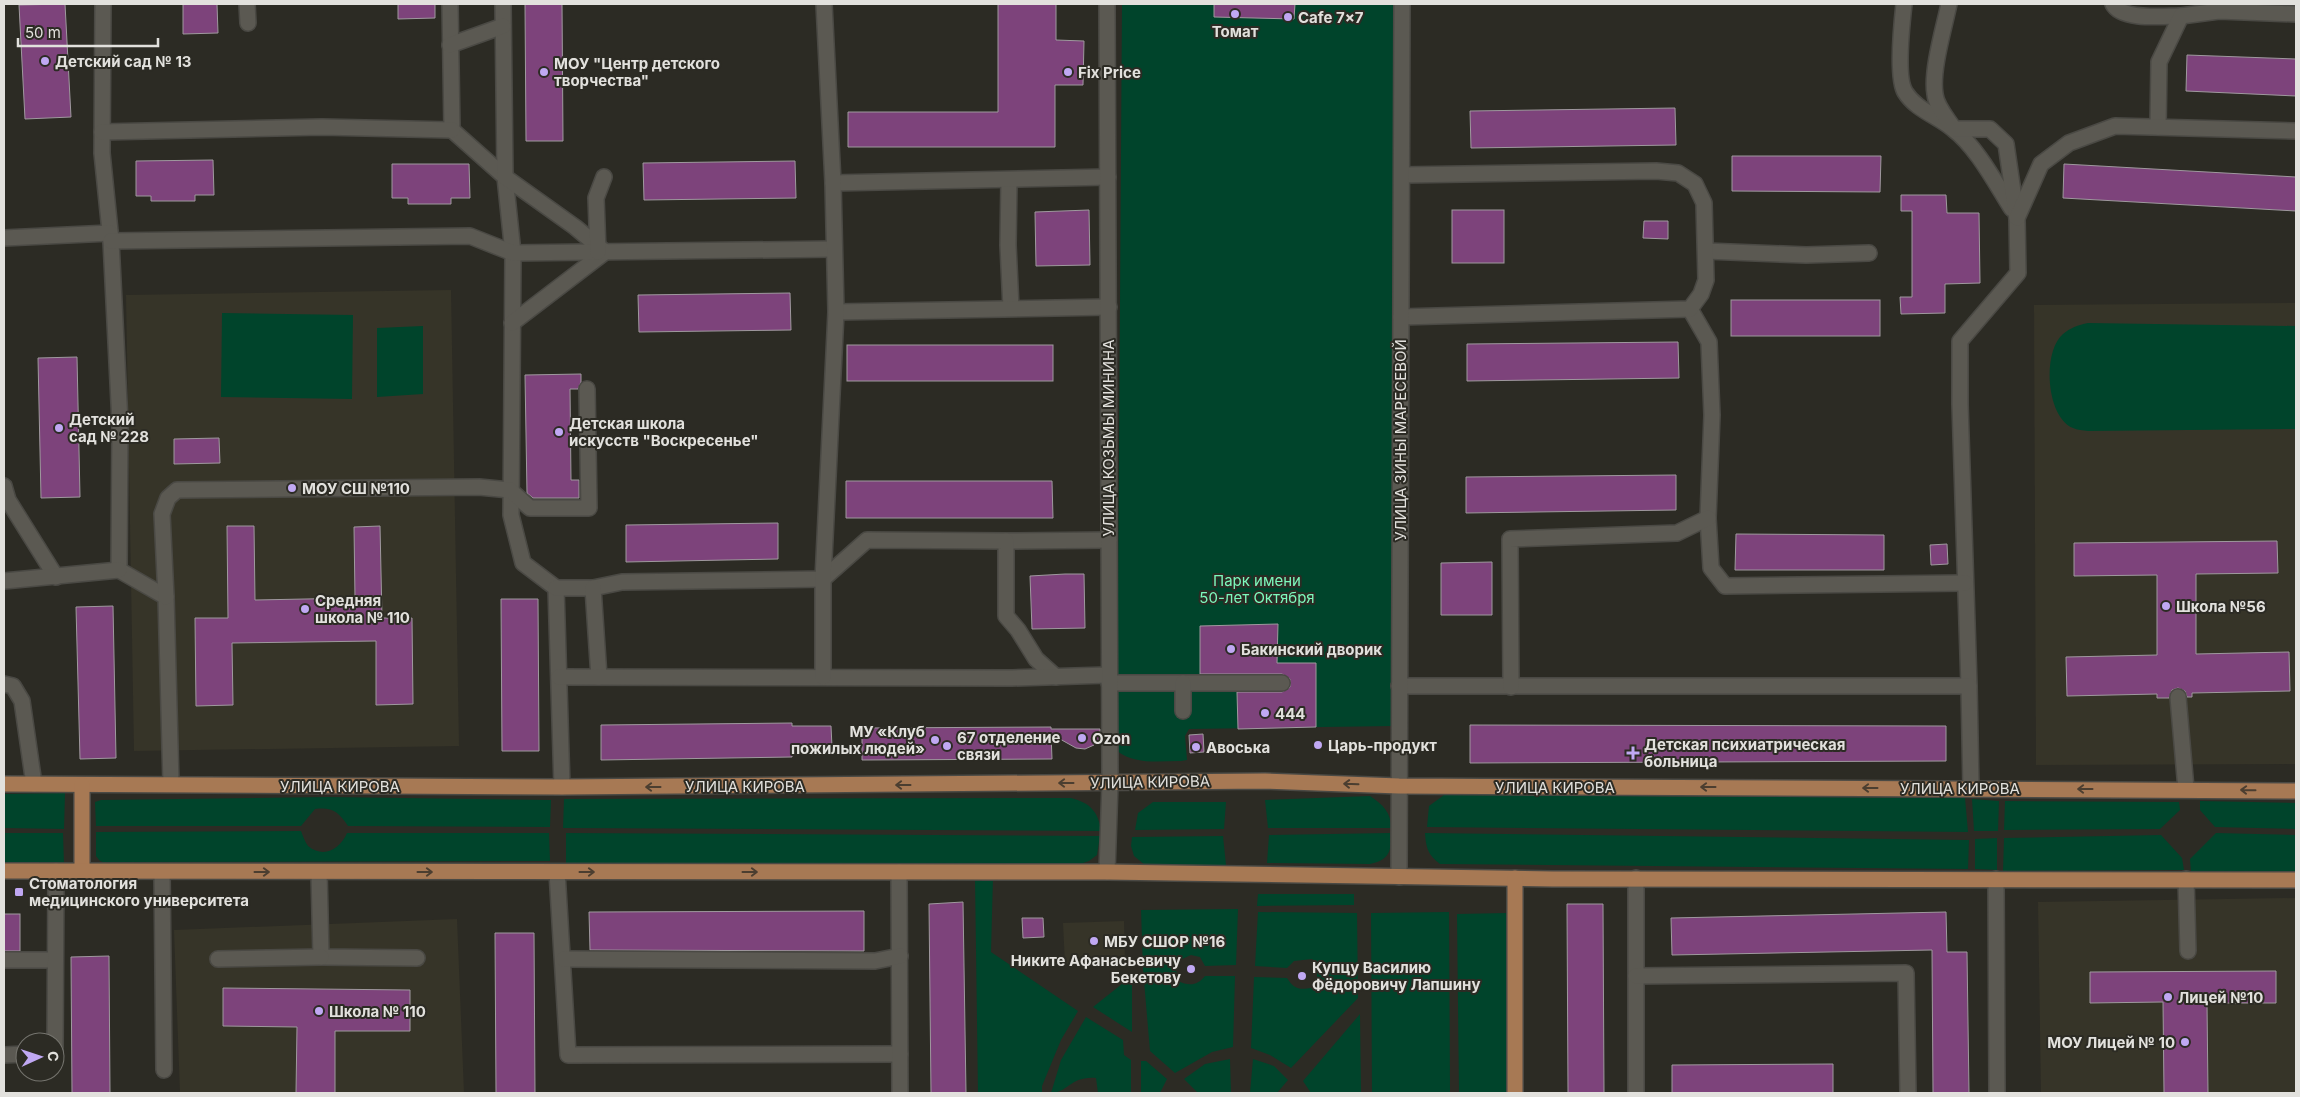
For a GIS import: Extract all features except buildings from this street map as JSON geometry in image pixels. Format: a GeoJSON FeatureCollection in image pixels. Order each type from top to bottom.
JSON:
{"type":"FeatureCollection","features":[{"type":"Feature","properties":{"kind":"main road","name":"УЛИЦА КИРОВА"},"geometry":{"type":"LineString","coordinates":[[4,784],[562,787],[1265,781],[1399,786],[2186,789],[2296,792]]}},
{"type":"Feature","properties":{"kind":"main road"},"geometry":{"type":"LineString","coordinates":[[82,785],[82,872]]}},
{"type":"Feature","properties":{"kind":"main road"},"geometry":{"type":"LineString","coordinates":[[4,871],[1107,872],[1515,878],[2296,880]]}},
{"type":"Feature","properties":{"kind":"main road"},"geometry":{"type":"LineString","coordinates":[[1515,878],[1516,1093]]}},
{"type":"Feature","properties":{"kind":"street"},"geometry":{"type":"LineString","coordinates":[[247,4],[248,23]]}},
{"type":"Feature","properties":{"kind":"street"},"geometry":{"type":"LineString","coordinates":[[450,4],[452,130]]}},
{"type":"Feature","properties":{"kind":"street"},"geometry":{"type":"LineString","coordinates":[[503,4],[505,177],[513,253],[510,515],[523,563],[556,588],[593,588],[622,582],[823,579],[867,540],[1006,542],[1109,540]]}},
{"type":"Feature","properties":{"kind":"street"},"geometry":{"type":"LineString","coordinates":[[823,677],[823,579],[836,312],[834,183],[824,4]]}},
{"type":"Feature","properties":{"kind":"street","name":"УЛИЦА КОЗЬМЫ МИНИНА"},"geometry":{"type":"LineString","coordinates":[[1107,4],[1110,783],[1107,872]]}},
{"type":"Feature","properties":{"kind":"street","name":"УЛИЦА ЗИНЫ МАРЕСЕВОЙ"},"geometry":{"type":"LineString","coordinates":[[1400,877],[1402,4]]}},
{"type":"Feature","properties":{"kind":"street"},"geometry":{"type":"LineString","coordinates":[[1904,4],[1901,77],[1904,91],[1930,116],[1954,129],[1990,129],[2006,144],[2016,217],[2018,273],[1960,341],[1960,404],[1971,788]]}},
{"type":"Feature","properties":{"kind":"street"},"geometry":{"type":"LineString","coordinates":[[1948,4],[1934,94],[1940,108],[1954,129],[1983,162],[2016,217]]}},
{"type":"Feature","properties":{"kind":"street"},"geometry":{"type":"LineString","coordinates":[[2113,4],[2114,7],[2131,16],[2181,16],[2219,11],[2296,14]]}},
{"type":"Feature","properties":{"kind":"street"},"geometry":{"type":"LineString","coordinates":[[100,6],[102,153],[111,237],[120,424],[119,570]]}},
{"type":"Feature","properties":{"kind":"street"},"geometry":{"type":"LineString","coordinates":[[2158,127],[2159,62],[2181,16]]}},
{"type":"Feature","properties":{"kind":"street"},"geometry":{"type":"LineString","coordinates":[[450,45],[503,26]]}},
{"type":"Feature","properties":{"kind":"street"},"geometry":{"type":"LineString","coordinates":[[2016,217],[2042,164],[2069,143],[2115,126],[2296,131]]}},
{"type":"Feature","properties":{"kind":"street"},"geometry":{"type":"LineString","coordinates":[[102,132],[322,127],[452,130],[505,177],[575,227],[600,250]]}},
{"type":"Feature","properties":{"kind":"street"},"geometry":{"type":"LineString","coordinates":[[1402,175],[1656,171],[1678,173],[1695,184],[1704,203],[1706,280],[1701,294],[1690,309]]}},
{"type":"Feature","properties":{"kind":"street"},"geometry":{"type":"LineString","coordinates":[[600,250],[596,198],[604,177]]}},
{"type":"Feature","properties":{"kind":"street"},"geometry":{"type":"LineString","coordinates":[[834,183],[1108,177]]}},
{"type":"Feature","properties":{"kind":"street"},"geometry":{"type":"LineString","coordinates":[[1009,180],[1008,244],[1011,308]]}},
{"type":"Feature","properties":{"kind":"street"},"geometry":{"type":"LineString","coordinates":[[4,238],[470,236],[513,253],[600,250],[834,249]]}},
{"type":"Feature","properties":{"kind":"street"},"geometry":{"type":"LineString","coordinates":[[512,323],[600,250]]}},
{"type":"Feature","properties":{"kind":"street"},"geometry":{"type":"LineString","coordinates":[[1706,251],[1806,255],[1869,253]]}},
{"type":"Feature","properties":{"kind":"street"},"geometry":{"type":"LineString","coordinates":[[836,312],[1108,306]]}},
{"type":"Feature","properties":{"kind":"street"},"geometry":{"type":"LineString","coordinates":[[1690,309],[1709,342],[1712,415],[1708,518],[1710,568],[1725,586],[1966,583]]}},
{"type":"Feature","properties":{"kind":"street"},"geometry":{"type":"LineString","coordinates":[[1401,317],[1690,309]]}},
{"type":"Feature","properties":{"kind":"street"},"geometry":{"type":"LineString","coordinates":[[171,784],[162,514],[168,498],[177,490],[479,487],[510,490],[530,508],[589,508],[587,389]]}},
{"type":"Feature","properties":{"kind":"street"},"geometry":{"type":"LineString","coordinates":[[4,486],[8,500],[56,577]]}},
{"type":"Feature","properties":{"kind":"street"},"geometry":{"type":"LineString","coordinates":[[1511,687],[1510,539],[1676,533],[1708,518]]}},
{"type":"Feature","properties":{"kind":"street"},"geometry":{"type":"LineString","coordinates":[[1006,542],[1006,616],[1018,630],[1036,659],[1056,677]]}},
{"type":"Feature","properties":{"kind":"street"},"geometry":{"type":"LineString","coordinates":[[4,581],[119,570],[166,598]]}},
{"type":"Feature","properties":{"kind":"street"},"geometry":{"type":"LineString","coordinates":[[556,588],[562,787]]}},
{"type":"Feature","properties":{"kind":"street"},"geometry":{"type":"LineString","coordinates":[[593,588],[599,677]]}},
{"type":"Feature","properties":{"kind":"street"},"geometry":{"type":"LineString","coordinates":[[559,677],[1056,677],[1183,683],[1282,683]]}},
{"type":"Feature","properties":{"kind":"street"},"geometry":{"type":"LineString","coordinates":[[1183,683],[1183,711]]}},
{"type":"Feature","properties":{"kind":"street"},"geometry":{"type":"LineString","coordinates":[[4,684],[13,686],[22,701],[34,784]]}},
{"type":"Feature","properties":{"kind":"street"},"geometry":{"type":"LineString","coordinates":[[1399,686],[1969,686]]}},
{"type":"Feature","properties":{"kind":"street"},"geometry":{"type":"LineString","coordinates":[[2178,697],[2186,789]]}},
{"type":"Feature","properties":{"kind":"street"},"geometry":{"type":"LineString","coordinates":[[55,1032],[56,871]]}},
{"type":"Feature","properties":{"kind":"street"},"geometry":{"type":"LineString","coordinates":[[162,872],[164,1070]]}},
{"type":"Feature","properties":{"kind":"street"},"geometry":{"type":"LineString","coordinates":[[319,872],[321,957]]}},
{"type":"Feature","properties":{"kind":"street"},"geometry":{"type":"LineString","coordinates":[[557,872],[564,959],[568,1055],[900,1054]]}},
{"type":"Feature","properties":{"kind":"street"},"geometry":{"type":"LineString","coordinates":[[899,872],[900,1093]]}},
{"type":"Feature","properties":{"kind":"street"},"geometry":{"type":"LineString","coordinates":[[1636,878],[1636,1093]]}},
{"type":"Feature","properties":{"kind":"street"},"geometry":{"type":"LineString","coordinates":[[1996,879],[1997,1093]]}},
{"type":"Feature","properties":{"kind":"street"},"geometry":{"type":"LineString","coordinates":[[2186,879],[2188,951]]}},
{"type":"Feature","properties":{"kind":"street"},"geometry":{"type":"LineString","coordinates":[[564,959],[875,961],[900,956]]}},
{"type":"Feature","properties":{"kind":"street"},"geometry":{"type":"LineString","coordinates":[[218,959],[417,958]]}},
{"type":"Feature","properties":{"kind":"street"},"geometry":{"type":"LineString","coordinates":[[4,960],[54,960]]}},
{"type":"Feature","properties":{"kind":"street"},"geometry":{"type":"LineString","coordinates":[[1636,976],[1906,973],[1908,1093]]}},
{"type":"Feature","properties":{"kind":"shaded area","name":"МОУ СШ №110"},"geometry":{"type":"Polygon","coordinates":[[[451,290],[459,746],[134,751],[126,295],[451,290]]]}},
{"type":"Feature","properties":{"kind":"shaded area","name":"Школа №56"},"geometry":{"type":"Polygon","coordinates":[[[2296,303],[2296,764],[2036,765],[2034,305],[2296,303]]]}},
{"type":"Feature","properties":{"kind":"shaded area","name":"Лицей №10"},"geometry":{"type":"Polygon","coordinates":[[[2296,898],[2296,1093],[2041,1093],[2038,902],[2296,898]]]}},
{"type":"Feature","properties":{"kind":"shaded area","name":"Школа № 110"},"geometry":{"type":"Polygon","coordinates":[[[457,919],[464,1093],[180,1093],[174,930],[457,919]]]}},
{"type":"Feature","properties":{"kind":"shaded area","name":"МБУ СШОР №16"},"geometry":{"type":"Polygon","coordinates":[[[1124,921],[1125,962],[1065,964],[1063,923],[1124,921]]]}},
{"type":"Feature","properties":{"kind":"green space","name":"Парк имени 50-лет Октября"},"geometry":{"type":"Polygon","coordinates":[[[1122,4],[1399,4],[1395,726],[1189,729],[1185,736],[1187,760],[1181,761],[1156,762],[1140,760],[1117,751],[1122,4]]]}},
{"type":"Feature","properties":{"kind":"green space"},"geometry":{"type":"Polygon","coordinates":[[[222,313],[353,315],[352,399],[221,397],[222,313]]]}},
{"type":"Feature","properties":{"kind":"green space"},"geometry":{"type":"Polygon","coordinates":[[[2088,323],[2296,326],[2296,429],[2088,431],[2073,428],[2064,422],[2052,398],[2050,369],[2052,355],[2056,343],[2063,334],[2074,327],[2088,323]]]}},
{"type":"Feature","properties":{"kind":"green space"},"geometry":{"type":"Polygon","coordinates":[[[423,326],[423,394],[377,397],[377,328],[423,326]]]}},
{"type":"Feature","properties":{"kind":"green space"},"geometry":{"type":"Polygon","coordinates":[[[65,793],[64,829],[4,828],[4,794],[65,793]]]}},
{"type":"Feature","properties":{"kind":"green space"},"geometry":{"type":"Polygon","coordinates":[[[1444,795],[1965,798],[1968,832],[1427,827],[1429,806],[1444,795]]]}},
{"type":"Feature","properties":{"kind":"green space"},"geometry":{"type":"Polygon","coordinates":[[[1370,796],[1388,813],[1391,828],[1268,828],[1265,800],[1370,796]]]}},
{"type":"Feature","properties":{"kind":"green space"},"geometry":{"type":"Polygon","coordinates":[[[328,797],[551,800],[550,827],[348,826],[334,811],[321,809],[315,809],[301,826],[96,826],[95,802],[101,800],[328,797]]]}},
{"type":"Feature","properties":{"kind":"green space"},"geometry":{"type":"Polygon","coordinates":[[[1071,798],[1083,802],[1092,809],[1098,818],[1101,831],[563,828],[564,799],[1071,798]]]}},
{"type":"Feature","properties":{"kind":"green space"},"geometry":{"type":"Polygon","coordinates":[[[1972,799],[1999,801],[1998,831],[1974,831],[1972,799]]]}},
{"type":"Feature","properties":{"kind":"green space"},"geometry":{"type":"Polygon","coordinates":[[[2005,801],[2179,802],[2180,810],[2160,829],[2004,830],[2005,801]]]}},
{"type":"Feature","properties":{"kind":"green space"},"geometry":{"type":"Polygon","coordinates":[[[2200,801],[2296,803],[2296,829],[2215,827],[2200,810],[2200,801]]]}},
{"type":"Feature","properties":{"kind":"green space"},"geometry":{"type":"Polygon","coordinates":[[[1153,802],[1226,802],[1224,829],[1135,830],[1138,813],[1153,802]]]}},
{"type":"Feature","properties":{"kind":"green space"},"geometry":{"type":"Polygon","coordinates":[[[301,831],[308,846],[320,852],[336,848],[347,833],[549,833],[550,861],[103,862],[96,856],[96,832],[301,831]]]}},
{"type":"Feature","properties":{"kind":"green space"},"geometry":{"type":"Polygon","coordinates":[[[4,833],[63,833],[64,864],[4,864],[4,833]]]}},
{"type":"Feature","properties":{"kind":"green space"},"geometry":{"type":"Polygon","coordinates":[[[566,833],[1100,836],[1097,855],[1089,861],[1080,864],[566,863],[566,833]]]}},
{"type":"Feature","properties":{"kind":"green space"},"geometry":{"type":"Polygon","coordinates":[[[1390,833],[1391,844],[1386,857],[1370,864],[1267,863],[1269,835],[1390,833]]]}},
{"type":"Feature","properties":{"kind":"green space"},"geometry":{"type":"Polygon","coordinates":[[[1425,833],[1969,840],[1968,869],[1440,864],[1428,851],[1425,833]]]}},
{"type":"Feature","properties":{"kind":"green space"},"geometry":{"type":"Polygon","coordinates":[[[2216,833],[2296,835],[2296,871],[2191,872],[2190,859],[2216,833]]]}},
{"type":"Feature","properties":{"kind":"green space"},"geometry":{"type":"Polygon","coordinates":[[[2161,835],[2182,858],[2184,870],[2003,871],[2004,838],[2161,835]]]}},
{"type":"Feature","properties":{"kind":"green space"},"geometry":{"type":"Polygon","coordinates":[[[1223,836],[1226,865],[1145,865],[1134,856],[1131,846],[1132,837],[1223,836]]]}},
{"type":"Feature","properties":{"kind":"green space"},"geometry":{"type":"Polygon","coordinates":[[[1997,838],[1997,870],[1975,869],[1975,839],[1997,838]]]}},
{"type":"Feature","properties":{"kind":"green space"},"geometry":{"type":"Polygon","coordinates":[[[975,877],[993,877],[991,952],[1078,1011],[1061,1040],[1042,1086],[1042,1093],[978,1093],[975,877]]]}},
{"type":"Feature","properties":{"kind":"green space"},"geometry":{"type":"Polygon","coordinates":[[[1258,894],[1354,894],[1354,905],[1257,906],[1258,894]]]}},
{"type":"Feature","properties":{"kind":"green space"},"geometry":{"type":"Polygon","coordinates":[[[1238,909],[1236,965],[1205,966],[1200,957],[1191,955],[1180,960],[1176,970],[1178,981],[1186,984],[1199,982],[1205,976],[1235,976],[1233,1047],[1212,1052],[1175,1073],[1150,1051],[1143,969],[1141,910],[1238,909]]]}},
{"type":"Feature","properties":{"kind":"green space"},"geometry":{"type":"Polygon","coordinates":[[[1258,912],[1357,913],[1358,998],[1291,1068],[1270,1055],[1251,1048],[1254,977],[1287,978],[1297,988],[1311,988],[1317,978],[1317,964],[1312,959],[1294,961],[1287,968],[1255,966],[1258,912]]]}},
{"type":"Feature","properties":{"kind":"green space"},"geometry":{"type":"Polygon","coordinates":[[[1449,912],[1450,1093],[1372,1093],[1371,913],[1449,912]]]}},
{"type":"Feature","properties":{"kind":"green space"},"geometry":{"type":"Polygon","coordinates":[[[1507,913],[1507,1093],[1459,1093],[1457,914],[1507,913]]]}},
{"type":"Feature","properties":{"kind":"green space"},"geometry":{"type":"Polygon","coordinates":[[[1132,976],[1132,1032],[1093,1007],[1132,976]]]}},
{"type":"Feature","properties":{"kind":"green space"},"geometry":{"type":"Polygon","coordinates":[[[1360,1014],[1361,1093],[1311,1093],[1303,1081],[1360,1014]]]}},
{"type":"Feature","properties":{"kind":"green space"},"geometry":{"type":"Polygon","coordinates":[[[1086,1017],[1123,1040],[1124,1055],[1131,1060],[1131,1093],[1098,1093],[1096,1078],[1087,1078],[1051,1093],[1061,1060],[1086,1017]]]}},
{"type":"Feature","properties":{"kind":"green space"},"geometry":{"type":"Polygon","coordinates":[[[1230,1059],[1231,1093],[1198,1093],[1184,1079],[1205,1064],[1230,1059]]]}},
{"type":"Feature","properties":{"kind":"green space"},"geometry":{"type":"Polygon","coordinates":[[[1253,1059],[1274,1066],[1288,1080],[1277,1093],[1250,1093],[1253,1059]]]}},
{"type":"Feature","properties":{"kind":"green space"},"geometry":{"type":"Polygon","coordinates":[[[1141,1061],[1146,1061],[1167,1079],[1160,1093],[1141,1093],[1141,1061]]]}},
{"type":"Feature","properties":{"kind":"place","name":"Томат"},"geometry":{"type":"Point","coordinates":[1235,14]}},
{"type":"Feature","properties":{"kind":"place","name":"Cafe 7×7"},"geometry":{"type":"Point","coordinates":[1288,17]}},
{"type":"Feature","properties":{"kind":"place","name":"Детский сад № 13"},"geometry":{"type":"Point","coordinates":[45,61]}},
{"type":"Feature","properties":{"kind":"place","name":"МОУ \"Центр детского творчества\""},"geometry":{"type":"Point","coordinates":[544,72]}},
{"type":"Feature","properties":{"kind":"place","name":"Fix Price"},"geometry":{"type":"Point","coordinates":[1068,72]}},
{"type":"Feature","properties":{"kind":"place","name":"Детский сад № 228"},"geometry":{"type":"Point","coordinates":[59,428]}},
{"type":"Feature","properties":{"kind":"place","name":"Детская школа искусств \"Воскресенье\""},"geometry":{"type":"Point","coordinates":[559,432]}},
{"type":"Feature","properties":{"kind":"place","name":"МОУ СШ №110"},"geometry":{"type":"Point","coordinates":[292,488]}},
{"type":"Feature","properties":{"kind":"place","name":"Школа №56"},"geometry":{"type":"Point","coordinates":[2166,606]}},
{"type":"Feature","properties":{"kind":"place","name":"Средняя школа № 110"},"geometry":{"type":"Point","coordinates":[305,609]}},
{"type":"Feature","properties":{"kind":"place","name":"Бакинский дворик"},"geometry":{"type":"Point","coordinates":[1231,649]}},
{"type":"Feature","properties":{"kind":"place","name":"444"},"geometry":{"type":"Point","coordinates":[1265,713]}},
{"type":"Feature","properties":{"kind":"place","name":"Ozon"},"geometry":{"type":"Point","coordinates":[1082,738]}},
{"type":"Feature","properties":{"kind":"place","name":"МУ «Клуб пожилых людей»"},"geometry":{"type":"Point","coordinates":[935,740]}},
{"type":"Feature","properties":{"kind":"place","name":"Царь-продукт"},"geometry":{"type":"Point","coordinates":[1318,745]}},
{"type":"Feature","properties":{"kind":"place","name":"67 отделение связи"},"geometry":{"type":"Point","coordinates":[947,746]}},
{"type":"Feature","properties":{"kind":"place","name":"Авоська"},"geometry":{"type":"Point","coordinates":[1196,747]}},
{"type":"Feature","properties":{"kind":"place","name":"Детская психиатрическая больница"},"geometry":{"type":"Point","coordinates":[1633,753]}},
{"type":"Feature","properties":{"kind":"place","name":"Стоматология медицинского университета"},"geometry":{"type":"Point","coordinates":[19,892]}},
{"type":"Feature","properties":{"kind":"place","name":"МБУ СШОР №16"},"geometry":{"type":"Point","coordinates":[1094,941]}},
{"type":"Feature","properties":{"kind":"place","name":"Никите Афанасьевичу Бекетову"},"geometry":{"type":"Point","coordinates":[1191,969]}},
{"type":"Feature","properties":{"kind":"place","name":"Купцу Василию Фёдоровичу Лапшину"},"geometry":{"type":"Point","coordinates":[1302,976]}},
{"type":"Feature","properties":{"kind":"place","name":"Лицей №10"},"geometry":{"type":"Point","coordinates":[2168,997]}},
{"type":"Feature","properties":{"kind":"place","name":"Школа № 110"},"geometry":{"type":"Point","coordinates":[319,1011]}},
{"type":"Feature","properties":{"kind":"place","name":"МОУ Лицей № 10"},"geometry":{"type":"Point","coordinates":[2185,1042]}}]}
